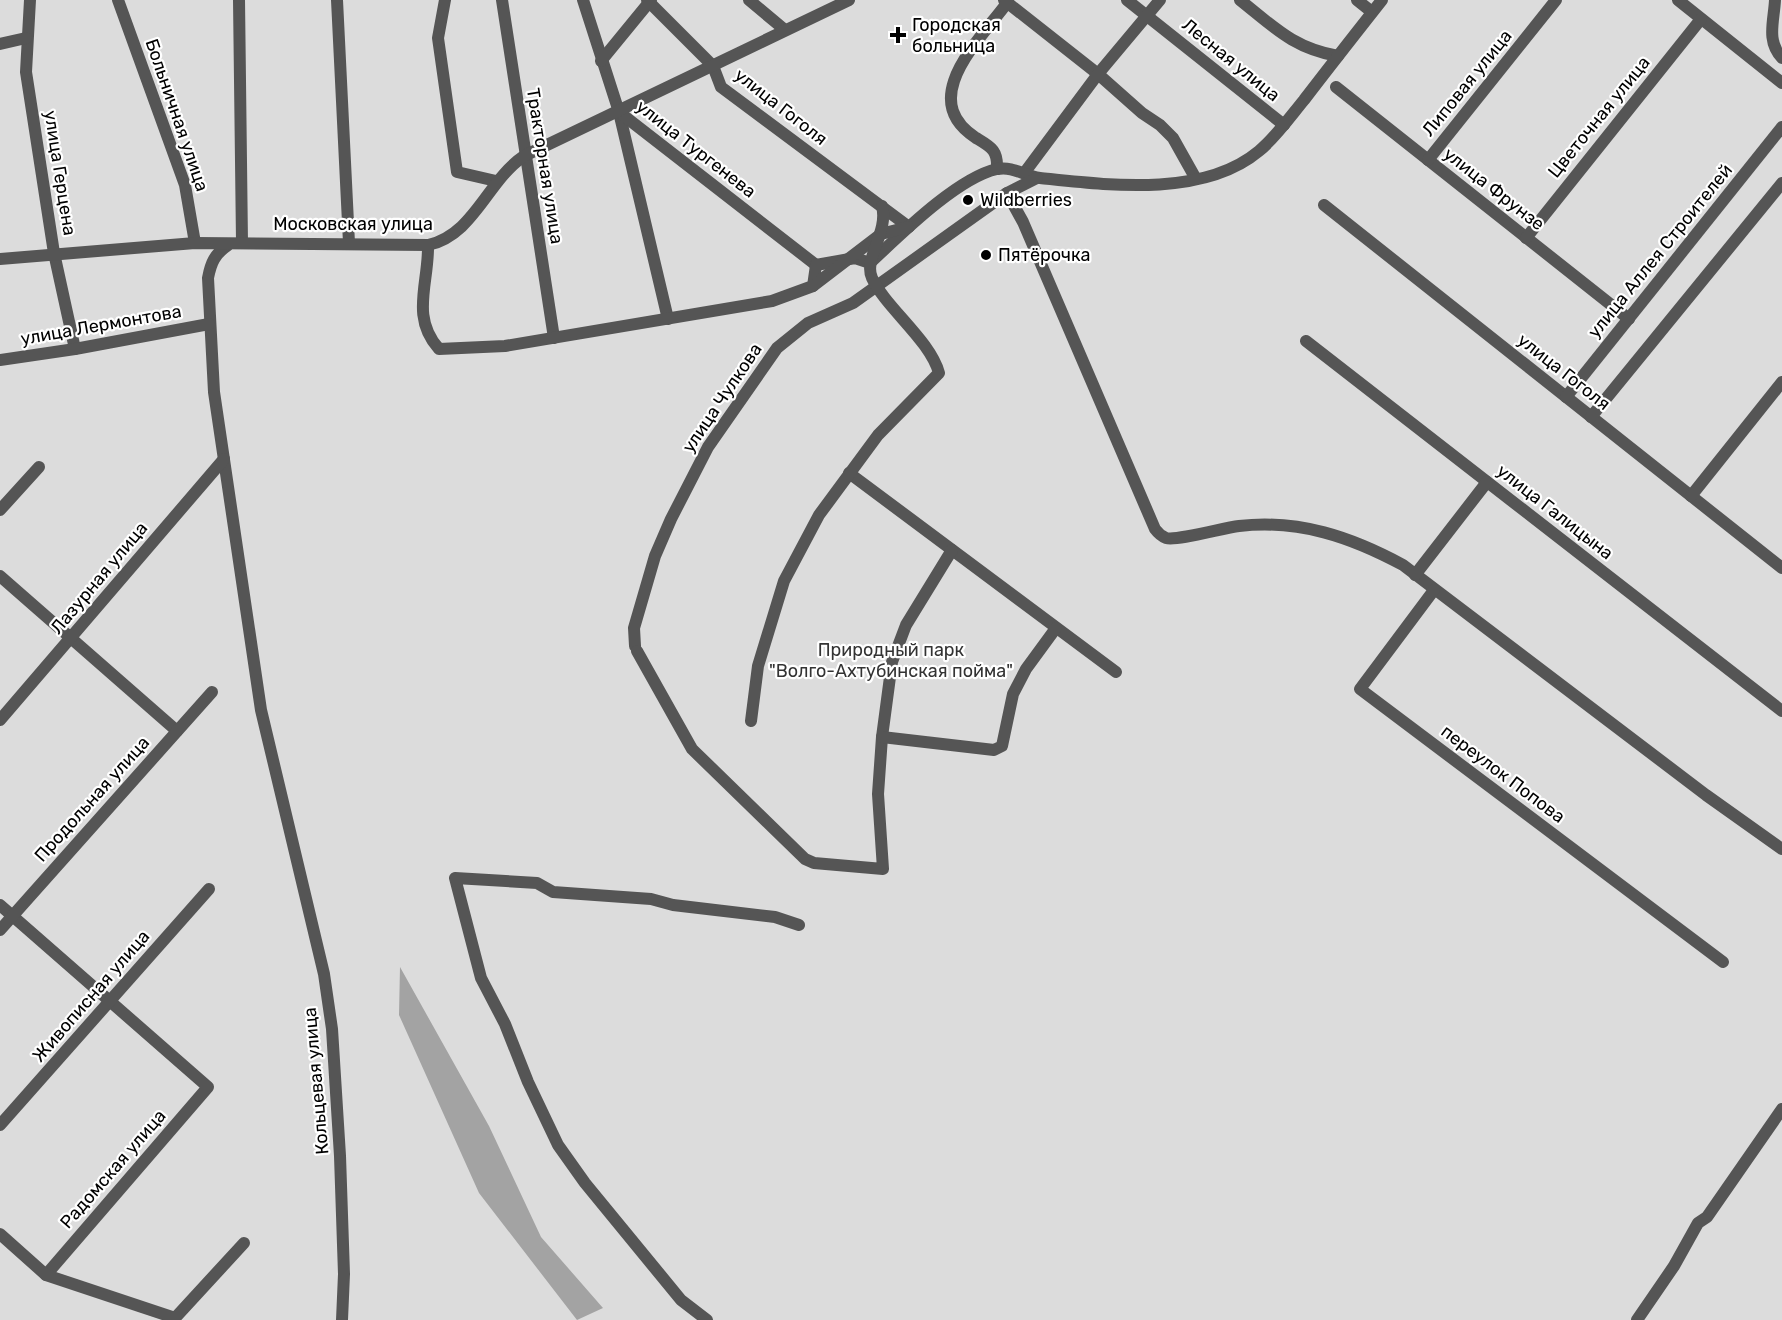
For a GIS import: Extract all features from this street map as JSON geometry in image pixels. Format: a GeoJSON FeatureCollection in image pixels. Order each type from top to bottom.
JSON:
{"type":"FeatureCollection","features":[{"type":"Feature","properties":{"kind":"street","name":"Больничная улица"},"geometry":{"type":"LineString","coordinates":[[118,0],[185,185],[195,243]]}},
{"type":"Feature","properties":{"kind":"street"},"geometry":{"type":"LineString","coordinates":[[239,0],[242,242]]}},
{"type":"Feature","properties":{"kind":"street"},"geometry":{"type":"LineString","coordinates":[[337,0],[349,243]]}},
{"type":"Feature","properties":{"kind":"street"},"geometry":{"type":"LineString","coordinates":[[445,0],[438,38],[457,172],[496,181]]}},
{"type":"Feature","properties":{"kind":"street","name":"Тракторная улица"},"geometry":{"type":"LineString","coordinates":[[502,0],[524,156],[554,338]]}},
{"type":"Feature","properties":{"kind":"street","name":"улица Тургенева"},"geometry":{"type":"LineString","coordinates":[[583,0],[619,112],[816,265]]}},
{"type":"Feature","properties":{"kind":"street"},"geometry":{"type":"LineString","coordinates":[[749,0],[786,30]]}},
{"type":"Feature","properties":{"kind":"street","name":"Московская улица"},"geometry":{"type":"LineString","coordinates":[[0,259],[195,243],[428,245],[444,242],[456,235],[508,167],[524,156],[849,0]]}},
{"type":"Feature","properties":{"kind":"street","name":"Лесная улица"},"geometry":{"type":"LineString","coordinates":[[1127,0],[1284,125]]}},
{"type":"Feature","properties":{"kind":"street"},"geometry":{"type":"LineString","coordinates":[[1025,172],[1098,74],[1160,0]]}},
{"type":"Feature","properties":{"kind":"street"},"geometry":{"type":"LineString","coordinates":[[1240,0],[1294,43],[1316,52],[1338,56]]}},
{"type":"Feature","properties":{"kind":"street"},"geometry":{"type":"LineString","coordinates":[[1357,0],[1372,12]]}},
{"type":"Feature","properties":{"kind":"street"},"geometry":{"type":"LineString","coordinates":[[870,263],[909,226],[969,181],[998,169],[1012,168],[1037,178],[1126,185],[1164,185],[1230,169],[1259,152],[1284,125],[1382,0]]}},
{"type":"Feature","properties":{"kind":"street","name":"Липовая улица"},"geometry":{"type":"LineString","coordinates":[[1428,160],[1556,0]]}},
{"type":"Feature","properties":{"kind":"street"},"geometry":{"type":"LineString","coordinates":[[1678,0],[1782,83]]}},
{"type":"Feature","properties":{"kind":"street"},"geometry":{"type":"LineString","coordinates":[[1774,0],[1771,31],[1774,45],[1782,58]]}},
{"type":"Feature","properties":{"kind":"street"},"geometry":{"type":"LineString","coordinates":[[601,61],[649,1]]}},
{"type":"Feature","properties":{"kind":"street","name":"улица Гоголя"},"geometry":{"type":"LineString","coordinates":[[649,1],[713,66],[721,87],[909,226]]}},
{"type":"Feature","properties":{"kind":"street"},"geometry":{"type":"LineString","coordinates":[[998,169],[998,157],[994,149],[964,129],[955,118],[949,97],[957,72],[1005,1],[1098,74],[1173,138],[1196,179]]}},
{"type":"Feature","properties":{"kind":"street","name":"улица Герцена"},"geometry":{"type":"LineString","coordinates":[[33,2],[26,38],[26,72],[54,253],[75,350]]}},
{"type":"Feature","properties":{"kind":"street","name":"Цветочная улица"},"geometry":{"type":"LineString","coordinates":[[1526,238],[1701,19]]}},
{"type":"Feature","properties":{"kind":"street"},"geometry":{"type":"LineString","coordinates":[[0,44],[26,38]]}},
{"type":"Feature","properties":{"kind":"street","name":"улица Фрунзе"},"geometry":{"type":"LineString","coordinates":[[1336,87],[1629,319]]}},
{"type":"Feature","properties":{"kind":"street"},"geometry":{"type":"LineString","coordinates":[[619,112],[668,319]]}},
{"type":"Feature","properties":{"kind":"street","name":"улица Аллея Строителей"},"geometry":{"type":"LineString","coordinates":[[1566,397],[1782,127]]}},
{"type":"Feature","properties":{"kind":"street","name":"улица Чулкова"},"geometry":{"type":"LineString","coordinates":[[882,737],[879,785],[882,869],[814,862],[805,859],[692,749],[636,649],[634,628],[655,556],[708,447],[777,348],[808,324],[853,303],[1007,193],[1037,178]]}},
{"type":"Feature","properties":{"kind":"street"},"geometry":{"type":"LineString","coordinates":[[1591,417],[1782,183]]}},
{"type":"Feature","properties":{"kind":"street"},"geometry":{"type":"LineString","coordinates":[[1007,193],[1023,222],[1155,529],[1168,538],[1256,524],[1317,529],[1371,548],[1415,575],[1782,849]]}},
{"type":"Feature","properties":{"kind":"street","name":"улица Гоголя"},"geometry":{"type":"LineString","coordinates":[[1324,205],[1782,568]]}},
{"type":"Feature","properties":{"kind":"street"},"geometry":{"type":"LineString","coordinates":[[751,721],[758,666],[784,581],[819,515],[878,435],[939,373],[930,355],[872,280],[870,263],[884,223],[882,206]]}},
{"type":"Feature","properties":{"kind":"street"},"geometry":{"type":"LineString","coordinates":[[428,245],[421,315],[430,340],[439,349],[505,346],[744,307],[813,286],[837,271],[845,260],[881,234],[909,226]]}},
{"type":"Feature","properties":{"kind":"street","name":"Кольцевая улица"},"geometry":{"type":"LineString","coordinates":[[228,244],[217,252],[211,263],[208,278],[214,392],[261,710],[324,974],[332,1029],[340,1156],[344,1274],[342,1320]]}},
{"type":"Feature","properties":{"kind":"street"},"geometry":{"type":"LineString","coordinates":[[813,286],[816,265],[855,258],[870,263]]}},
{"type":"Feature","properties":{"kind":"street","name":"улица Лермонтова"},"geometry":{"type":"LineString","coordinates":[[0,360],[75,350],[209,324]]}},
{"type":"Feature","properties":{"kind":"street","name":"улица Галицына"},"geometry":{"type":"LineString","coordinates":[[1306,341],[1782,711]]}},
{"type":"Feature","properties":{"kind":"street"},"geometry":{"type":"LineString","coordinates":[[1691,496],[1782,382]]}},
{"type":"Feature","properties":{"kind":"street","name":"Лазурная улица"},"geometry":{"type":"LineString","coordinates":[[0,720],[224,459]]}},
{"type":"Feature","properties":{"kind":"street"},"geometry":{"type":"LineString","coordinates":[[0,510],[39,467]]}},
{"type":"Feature","properties":{"kind":"street"},"geometry":{"type":"LineString","coordinates":[[849,473],[1116,672]]}},
{"type":"Feature","properties":{"kind":"street"},"geometry":{"type":"LineString","coordinates":[[1415,575],[1487,482]]}},
{"type":"Feature","properties":{"kind":"street"},"geometry":{"type":"LineString","coordinates":[[952,550],[906,625],[892,662],[882,737],[994,750],[1002,746],[1013,694],[1026,669],[1056,628]]}},
{"type":"Feature","properties":{"kind":"street"},"geometry":{"type":"LineString","coordinates":[[0,576],[177,732]]}},
{"type":"Feature","properties":{"kind":"street","name":"переулок Попова"},"geometry":{"type":"LineString","coordinates":[[1434,590],[1360,689],[1723,962]]}},
{"type":"Feature","properties":{"kind":"street","name":"Продольная улица"},"geometry":{"type":"LineString","coordinates":[[0,930],[212,692]]}},
{"type":"Feature","properties":{"kind":"street"},"geometry":{"type":"LineString","coordinates":[[707,1320],[681,1300],[585,1183],[558,1145],[528,1082],[505,1023],[481,978],[455,878],[537,883],[554,892],[651,898],[673,905],[775,917],[799,925]]}},
{"type":"Feature","properties":{"kind":"street","name":"Живописная улица"},"geometry":{"type":"LineString","coordinates":[[0,1125],[209,889]]}},
{"type":"Feature","properties":{"kind":"street"},"geometry":{"type":"LineString","coordinates":[[0,905],[110,1002]]}},
{"type":"Feature","properties":{"kind":"street","name":"Радомская улица"},"geometry":{"type":"LineString","coordinates":[[46,1275],[208,1087],[110,1002]]}},
{"type":"Feature","properties":{"kind":"street"},"geometry":{"type":"LineString","coordinates":[[1637,1320],[1674,1266],[1698,1223],[1707,1217],[1782,1109]]}},
{"type":"Feature","properties":{"kind":"street"},"geometry":{"type":"LineString","coordinates":[[0,1234],[46,1275],[175,1318],[244,1243]]}},
{"type":"Feature","properties":{"kind":"green space","name":"Природный парк \"Волго-Ахтубинская пойма\""},"geometry":{"type":"Polygon","coordinates":[[[0,0],[1782,0],[1782,1320],[0,1320],[0,0]]]}},
{"type":"Feature","properties":{"kind":"shaded area"},"geometry":{"type":"Polygon","coordinates":[[[400,967],[489,1126],[541,1237],[603,1308],[577,1320],[479,1193],[399,1015],[400,967]]]}},
{"type":"Feature","properties":{"kind":"place","name":"Городская больница"},"geometry":{"type":"Point","coordinates":[898,35]}},
{"type":"Feature","properties":{"kind":"place","name":"Wildberries"},"geometry":{"type":"Point","coordinates":[968,200]}},
{"type":"Feature","properties":{"kind":"place","name":"Пятёрочка"},"geometry":{"type":"Point","coordinates":[986,255]}}]}
